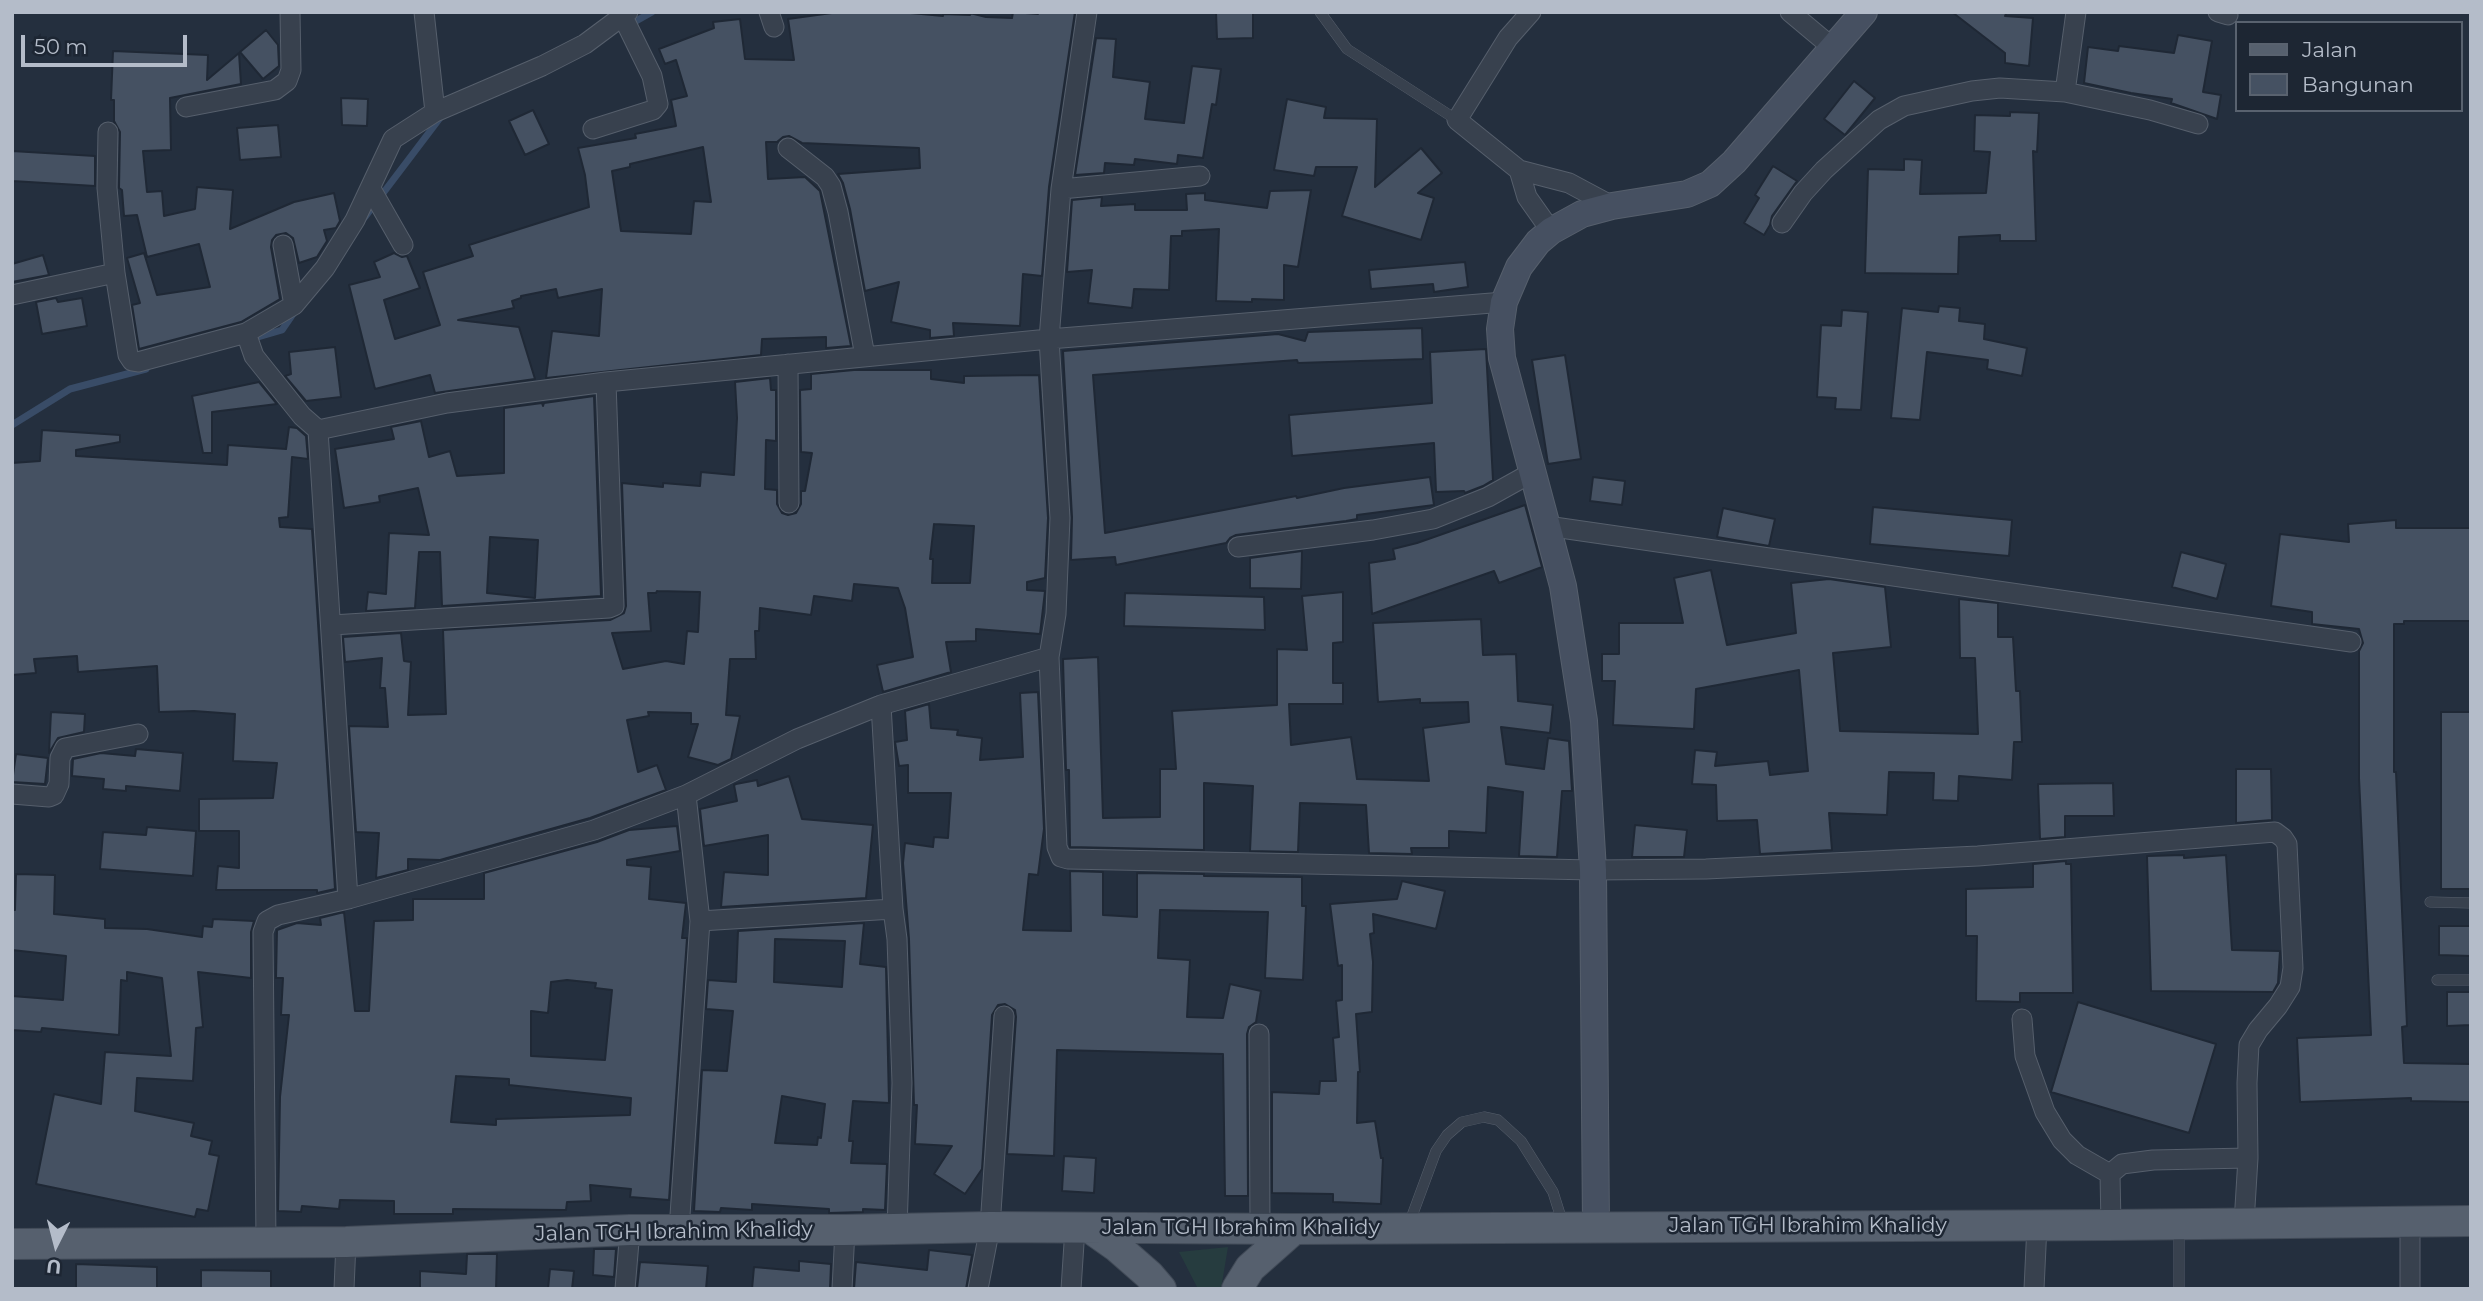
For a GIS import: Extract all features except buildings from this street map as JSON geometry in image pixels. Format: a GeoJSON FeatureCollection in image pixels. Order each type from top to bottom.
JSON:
{"type":"FeatureCollection","features":[{"type":"Feature","properties":{"kind":"main road","name":"Jalan TGH Ibrahim Khalidy"},"geometry":{"type":"LineString","coordinates":[[12,1244],[346,1242],[631,1230],[2111,1225],[2471,1221]]}},
{"type":"Feature","properties":{"kind":"main road"},"geometry":{"type":"LineString","coordinates":[[1082,1228],[1117,1247],[1161,1289]]}},
{"type":"Feature","properties":{"kind":"main road"},"geometry":{"type":"LineString","coordinates":[[1237,1289],[1250,1268],[1294,1228]]}},
{"type":"Feature","properties":{"kind":"street"},"geometry":{"type":"LineString","coordinates":[[186,107],[275,90],[286,82],[291,70],[290,12]]}},
{"type":"Feature","properties":{"kind":"street"},"geometry":{"type":"LineString","coordinates":[[424,12],[435,112]]}},
{"type":"Feature","properties":{"kind":"street"},"geometry":{"type":"LineString","coordinates":[[1087,12],[1061,188],[1048,339],[1060,518],[1056,614],[1049,657],[1057,847],[1061,857],[1593,870],[1808,866],[1978,856],[2275,832],[2287,844],[2293,968],[2290,986],[2249,1045],[2246,1083],[2248,1158],[2244,1223]]}},
{"type":"Feature","properties":{"kind":"street"},"geometry":{"type":"LineString","coordinates":[[1531,12],[1508,38],[1457,120],[1519,170],[1569,183],[1612,206]]}},
{"type":"Feature","properties":{"kind":"street"},"geometry":{"type":"LineString","coordinates":[[1790,12],[1833,48]]}},
{"type":"Feature","properties":{"kind":"street"},"geometry":{"type":"LineString","coordinates":[[1596,1226],[1593,870],[1584,721],[1563,586],[1502,358],[1500,329],[1504,302],[1519,267],[1545,237],[1582,214],[1612,206],[1687,194],[1710,184],[1734,162],[1864,12]]}},
{"type":"Feature","properties":{"kind":"street"},"geometry":{"type":"LineString","coordinates":[[2065,92],[2076,12]]}},
{"type":"Feature","properties":{"kind":"street"},"geometry":{"type":"LineString","coordinates":[[403,245],[378,201],[381,160],[393,139],[435,112],[542,66],[628,23],[652,76],[658,104],[653,110],[593,129]]}},
{"type":"Feature","properties":{"kind":"street"},"geometry":{"type":"LineString","coordinates":[[1782,223],[1803,193],[1824,170],[1879,120],[1904,106],[1972,91],[2000,88],[2065,92],[2138,107],[2198,124]]}},
{"type":"Feature","properties":{"kind":"street"},"geometry":{"type":"LineString","coordinates":[[108,132],[107,188],[115,273],[128,355],[132,361],[250,342],[294,305],[325,268],[355,220],[378,201]]}},
{"type":"Feature","properties":{"kind":"street"},"geometry":{"type":"LineString","coordinates":[[788,148],[825,177],[831,186],[865,356]]}},
{"type":"Feature","properties":{"kind":"street"},"geometry":{"type":"LineString","coordinates":[[1519,170],[1527,197],[1545,237]]}},
{"type":"Feature","properties":{"kind":"street"},"geometry":{"type":"LineString","coordinates":[[1061,188],[1200,176]]}},
{"type":"Feature","properties":{"kind":"street"},"geometry":{"type":"LineString","coordinates":[[284,245],[294,305]]}},
{"type":"Feature","properties":{"kind":"street"},"geometry":{"type":"LineString","coordinates":[[12,295],[115,273]]}},
{"type":"Feature","properties":{"kind":"street"},"geometry":{"type":"LineString","coordinates":[[318,430],[447,403],[606,382],[1048,339],[1504,302]]}},
{"type":"Feature","properties":{"kind":"street"},"geometry":{"type":"LineString","coordinates":[[250,342],[302,416],[318,430],[348,899]]}},
{"type":"Feature","properties":{"kind":"street"},"geometry":{"type":"LineString","coordinates":[[788,364],[789,503]]}},
{"type":"Feature","properties":{"kind":"street"},"geometry":{"type":"LineString","coordinates":[[332,625],[614,606],[606,382]]}},
{"type":"Feature","properties":{"kind":"street"},"geometry":{"type":"LineString","coordinates":[[1238,547],[1373,530],[1433,519],[1488,497],[1533,472]]}},
{"type":"Feature","properties":{"kind":"street"},"geometry":{"type":"LineString","coordinates":[[1548,526],[2351,642]]}},
{"type":"Feature","properties":{"kind":"street"},"geometry":{"type":"LineString","coordinates":[[266,1242],[263,932],[267,921],[278,915],[348,899],[594,830],[686,795],[797,739],[881,705],[1049,657]]}},
{"type":"Feature","properties":{"kind":"street"},"geometry":{"type":"LineString","coordinates":[[881,705],[893,909],[898,939],[902,1083],[897,1229]]}},
{"type":"Feature","properties":{"kind":"street"},"geometry":{"type":"LineString","coordinates":[[12,794],[49,797],[54,795],[60,784],[60,758],[65,748],[138,734]]}},
{"type":"Feature","properties":{"kind":"street"},"geometry":{"type":"LineString","coordinates":[[678,1230],[699,921],[686,795]]}},
{"type":"Feature","properties":{"kind":"street"},"geometry":{"type":"LineString","coordinates":[[699,921],[893,909]]}},
{"type":"Feature","properties":{"kind":"street"},"geometry":{"type":"LineString","coordinates":[[978,1289],[990,1227],[1004,1016]]}},
{"type":"Feature","properties":{"kind":"street"},"geometry":{"type":"LineString","coordinates":[[2022,1019],[2025,1056],[2045,1112],[2062,1140],[2077,1155],[2110,1174]]}},
{"type":"Feature","properties":{"kind":"street"},"geometry":{"type":"LineString","coordinates":[[1259,1034],[1260,1228]]}},
{"type":"Feature","properties":{"kind":"street"},"geometry":{"type":"LineString","coordinates":[[2110,1174],[2122,1164],[2153,1160],[2248,1158]]}},
{"type":"Feature","properties":{"kind":"street"},"geometry":{"type":"LineString","coordinates":[[2110,1174],[2111,1225]]}},
{"type":"Feature","properties":{"kind":"street"},"geometry":{"type":"LineString","coordinates":[[2410,1222],[2410,1289]]}},
{"type":"Feature","properties":{"kind":"street"},"geometry":{"type":"LineString","coordinates":[[2034,1289],[2037,1225]]}},
{"type":"Feature","properties":{"kind":"street"},"geometry":{"type":"LineString","coordinates":[[1071,1289],[1082,1228]]}},
{"type":"Feature","properties":{"kind":"street"},"geometry":{"type":"LineString","coordinates":[[625,1289],[631,1230]]}},
{"type":"Feature","properties":{"kind":"street"},"geometry":{"type":"LineString","coordinates":[[842,1289],[845,1230]]}},
{"type":"Feature","properties":{"kind":"street"},"geometry":{"type":"LineString","coordinates":[[344,1289],[346,1242]]}},
{"type":"Feature","properties":{"kind":"lane"},"geometry":{"type":"LineString","coordinates":[[1320,12],[1347,49],[1457,120]]}},
{"type":"Feature","properties":{"kind":"lane"},"geometry":{"type":"LineString","coordinates":[[2430,902],[2471,903]]}},
{"type":"Feature","properties":{"kind":"lane"},"geometry":{"type":"LineString","coordinates":[[2437,980],[2471,980]]}},
{"type":"Feature","properties":{"kind":"lane"},"geometry":{"type":"LineString","coordinates":[[1408,1227],[1436,1151],[1447,1135],[1462,1122],[1483,1117],[1498,1120],[1521,1141],[1553,1192],[1564,1226]]}},
{"type":"Feature","properties":{"kind":"lane"},"geometry":{"type":"LineString","coordinates":[[2179,1224],[2179,1289]]}},
{"type":"Feature","properties":{"kind":"green space"},"geometry":{"type":"Polygon","coordinates":[[[1228,1247],[1221,1289],[1198,1289],[1179,1252],[1228,1247]]]}},
{"type":"Feature","properties":{"kind":"waterway"},"geometry":{"type":"LineString","coordinates":[[629,25],[652,12]]}},
{"type":"Feature","properties":{"kind":"waterway"},"geometry":{"type":"LineString","coordinates":[[365,217],[440,118]]}},
{"type":"Feature","properties":{"kind":"waterway"},"geometry":{"type":"LineString","coordinates":[[251,339],[282,330],[295,311]]}},
{"type":"Feature","properties":{"kind":"waterway"},"geometry":{"type":"LineString","coordinates":[[12,425],[70,389],[146,369]]}}]}
